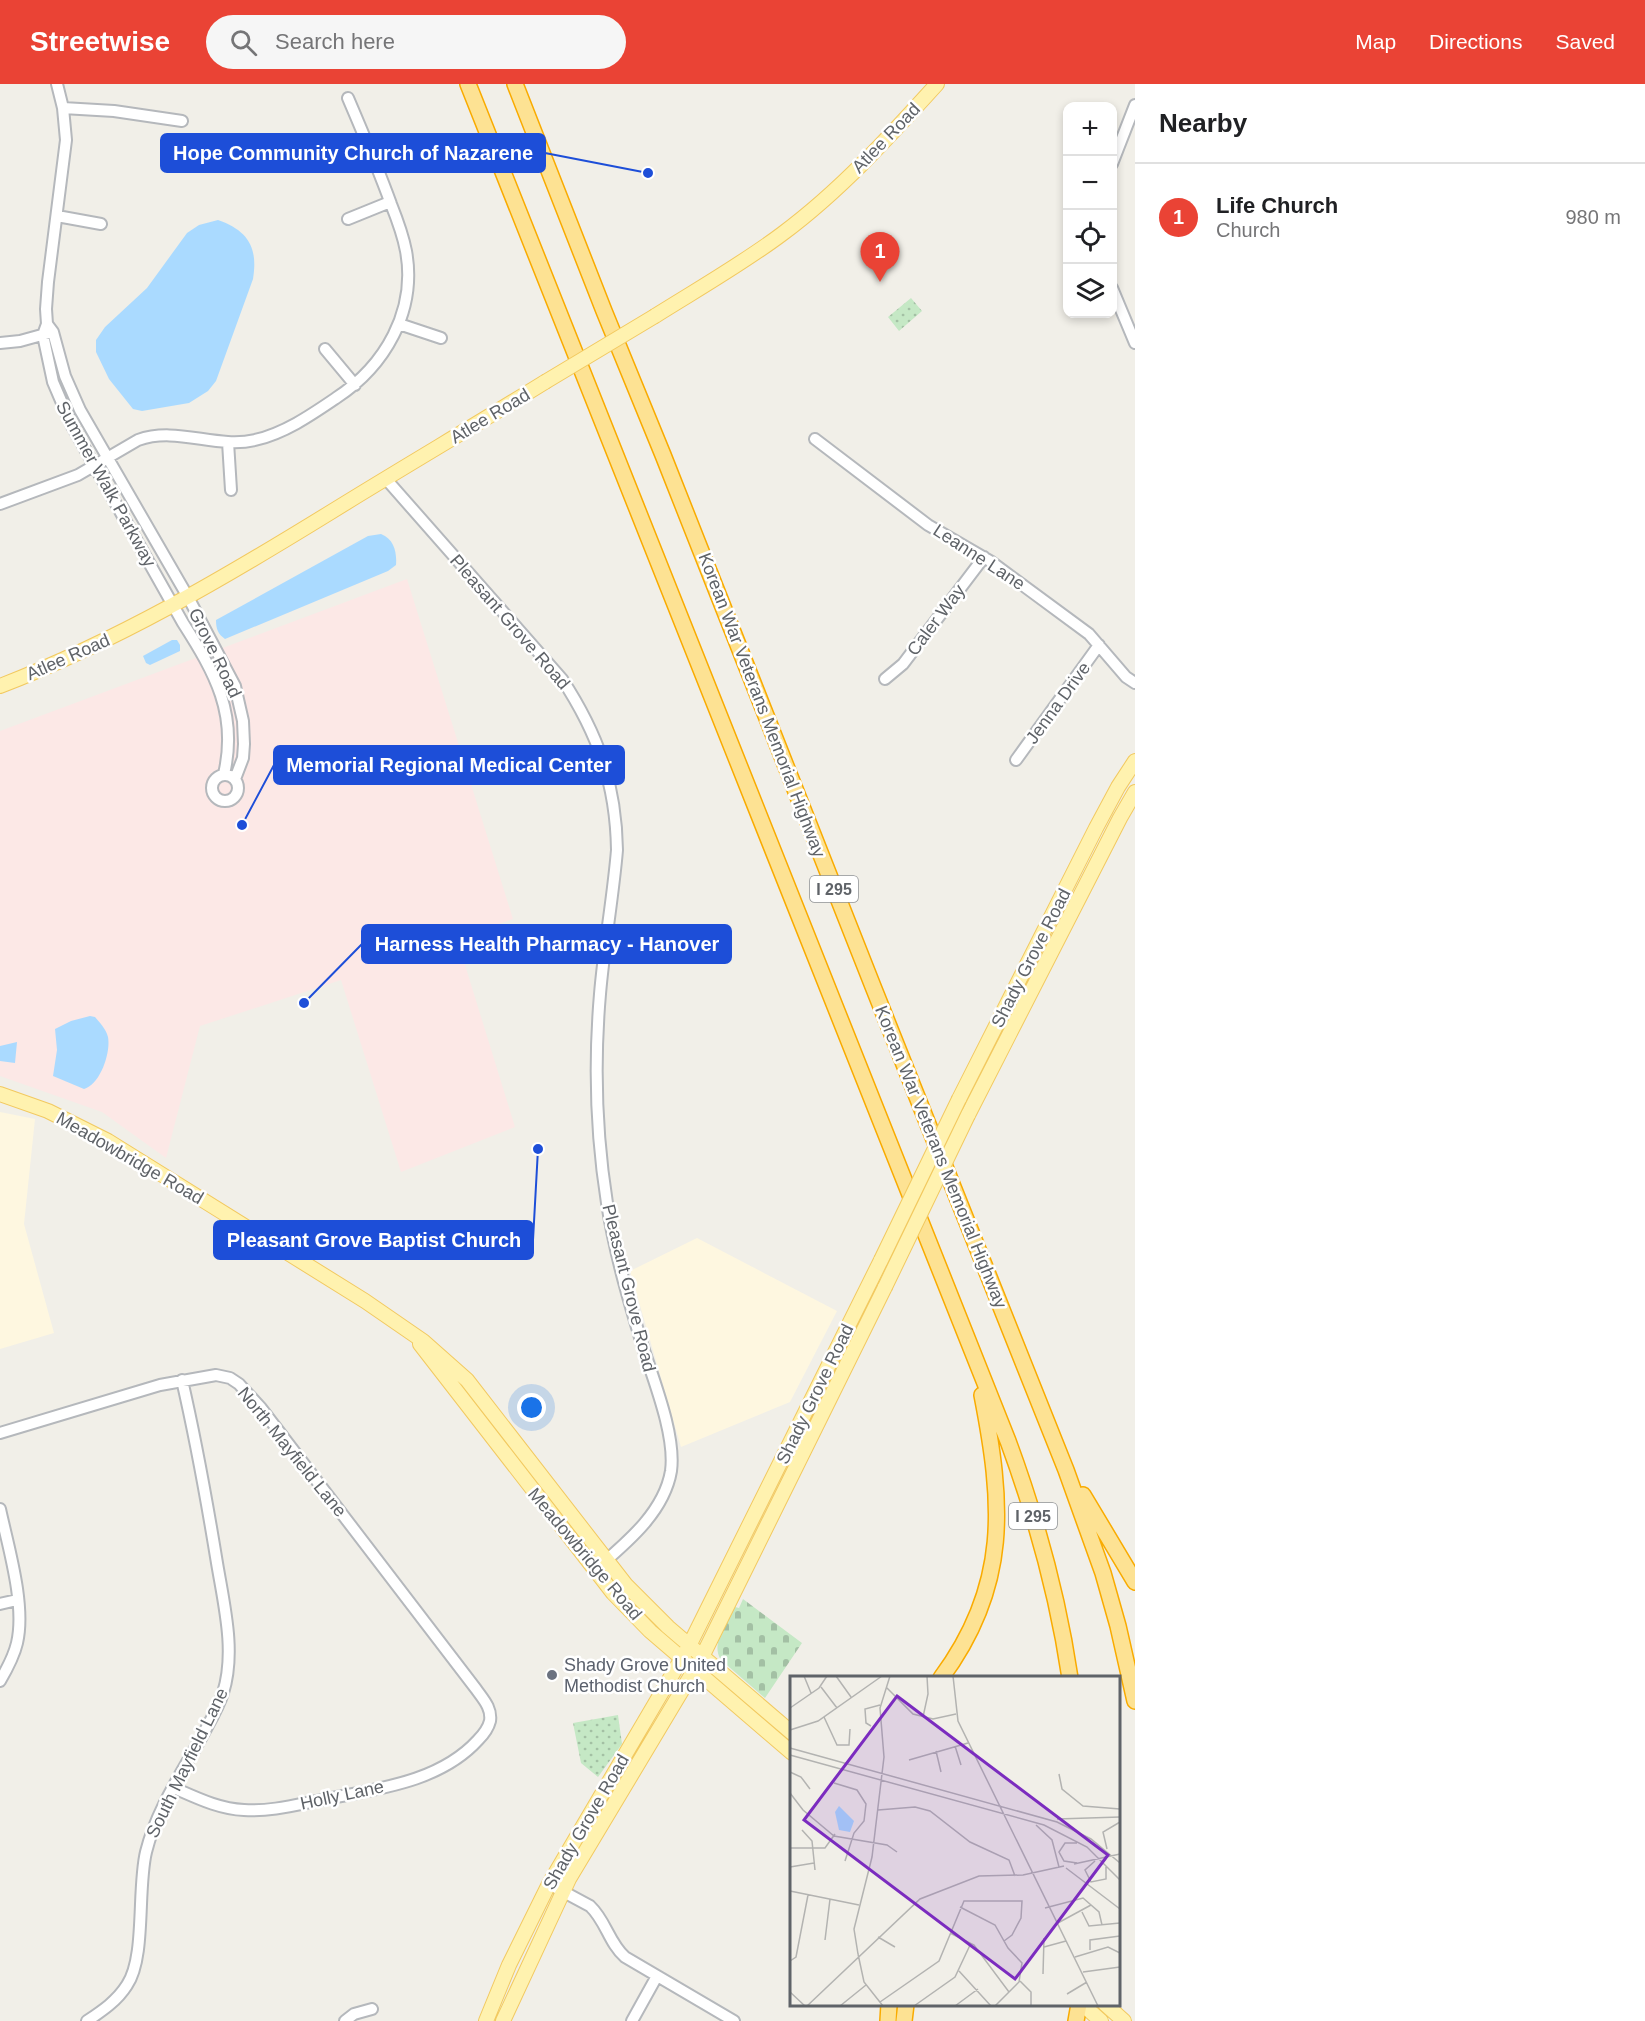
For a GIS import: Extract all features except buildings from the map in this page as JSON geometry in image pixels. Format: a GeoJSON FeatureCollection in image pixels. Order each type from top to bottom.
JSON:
{"type":"FeatureCollection","features":[{"type":"Feature","properties":{"kind":"highway","name":"I 295"},"geometry":{"type":"LineString","coordinates":[[468,84],[1011,1451],[1032,1513],[1053,1592],[1070,1676]]}},
{"type":"Feature","properties":{"kind":"highway","name":"Korean War Veterans Memorial Highway"},"geometry":{"type":"LineString","coordinates":[[515,84],[1062,1460],[1103,1573],[1135,1701]]}},
{"type":"Feature","properties":{"kind":"highway"},"geometry":{"type":"LineString","coordinates":[[942,1676],[964,1644],[973,1626],[985,1595],[993,1563],[996,1536],[996,1482],[975,1360]]}},
{"type":"Feature","properties":{"kind":"highway"},"geometry":{"type":"LineString","coordinates":[[1062,1460],[1135,1582]]}},
{"type":"Feature","properties":{"kind":"highway"},"geometry":{"type":"LineString","coordinates":[[888,2021],[889,2006]]}},
{"type":"Feature","properties":{"kind":"highway"},"geometry":{"type":"LineString","coordinates":[[904,2021],[906,2006]]}},
{"type":"Feature","properties":{"kind":"main road","name":"Atlee Road"},"geometry":{"type":"LineString","coordinates":[[0,686],[84,652],[188,597],[759,251],[809,213],[848,177],[886,140],[937,84]]}},
{"type":"Feature","properties":{"kind":"main road","name":"Shady Grove Road"},"geometry":{"type":"LineString","coordinates":[[486,2021],[509,1965],[549,1884],[682,1660],[959,1099],[1105,812],[1135,761]]}},
{"type":"Feature","properties":{"kind":"main road","name":"Shady Grove Road"},"geometry":{"type":"LineString","coordinates":[[508,2019],[562,1891],[702,1657],[968,1115],[1135,792]]}},
{"type":"Feature","properties":{"kind":"main road"},"geometry":{"type":"LineString","coordinates":[[1027,966],[1041,974]]}},
{"type":"Feature","properties":{"kind":"main road","name":"Meadowbridge Road"},"geometry":{"type":"LineString","coordinates":[[0,1094],[48,1111],[108,1141],[407,1329],[467,1380],[606,1560],[649,1609],[790,1731]]}},
{"type":"Feature","properties":{"kind":"main road","name":"Meadowbridge Road"},"geometry":{"type":"LineString","coordinates":[[407,1329],[628,1610],[682,1660],[790,1751]]}},
{"type":"Feature","properties":{"kind":"main road"},"geometry":{"type":"LineString","coordinates":[[1107,2006],[1124,2021]]}},
{"type":"Feature","properties":{"kind":"main road"},"geometry":{"type":"LineString","coordinates":[[1078,2014],[1101,2021]]}},
{"type":"Feature","properties":{"kind":"street","name":"Summer Walk Parkway"},"geometry":{"type":"LineString","coordinates":[[57,84],[63,108],[66,140],[46,309],[53,382],[61,404],[94,465],[174,605]]}},
{"type":"Feature","properties":{"kind":"street"},"geometry":{"type":"LineString","coordinates":[[0,504],[78,475],[138,440],[160,434],[228,442],[250,441],[279,432],[313,414],[355,385],[374,366],[386,350],[399,324],[406,299],[408,267],[402,235],[348,98]]}},
{"type":"Feature","properties":{"kind":"street"},"geometry":{"type":"LineString","coordinates":[[1116,156],[1135,105]]}},
{"type":"Feature","properties":{"kind":"street"},"geometry":{"type":"LineString","coordinates":[[63,108],[114,111],[182,121]]}},
{"type":"Feature","properties":{"kind":"street"},"geometry":{"type":"LineString","coordinates":[[348,219],[390,202]]}},
{"type":"Feature","properties":{"kind":"street"},"geometry":{"type":"LineString","coordinates":[[57,216],[101,224]]}},
{"type":"Feature","properties":{"kind":"street"},"geometry":{"type":"LineString","coordinates":[[1117,296],[1131,324],[1135,343]]}},
{"type":"Feature","properties":{"kind":"street"},"geometry":{"type":"LineString","coordinates":[[399,324],[441,339]]}},
{"type":"Feature","properties":{"kind":"street","name":"Summer Walk Parkway"},"geometry":{"type":"LineString","coordinates":[[48,330],[74,397],[188,597]]}},
{"type":"Feature","properties":{"kind":"street"},"geometry":{"type":"LineString","coordinates":[[0,343],[20,341],[48,330]]}},
{"type":"Feature","properties":{"kind":"street"},"geometry":{"type":"LineString","coordinates":[[325,349],[355,385]]}},
{"type":"Feature","properties":{"kind":"street","name":"Leanne Lane"},"geometry":{"type":"LineString","coordinates":[[814,439],[928,525],[984,557],[1089,634],[1126,677],[1135,682]]}},
{"type":"Feature","properties":{"kind":"street"},"geometry":{"type":"LineString","coordinates":[[228,442],[231,490]]}},
{"type":"Feature","properties":{"kind":"street","name":"Pleasant Grove Road"},"geometry":{"type":"LineString","coordinates":[[386,479],[562,679],[579,704],[596,740],[610,784],[617,829],[617,850],[599,1008],[597,1104],[600,1154],[614,1239],[631,1308],[670,1438],[672,1462],[667,1486],[655,1509],[646,1521],[595,1570]]}},
{"type":"Feature","properties":{"kind":"street","name":"Caler Way"},"geometry":{"type":"LineString","coordinates":[[885,679],[903,664],[984,557]]}},
{"type":"Feature","properties":{"kind":"street","name":"Grove Road"},"geometry":{"type":"LineString","coordinates":[[174,605],[209,665],[223,701],[229,725],[230,777],[243,758],[240,704],[228,670],[188,597]]}},
{"type":"Feature","properties":{"kind":"street","name":"Jenna Drive"},"geometry":{"type":"LineString","coordinates":[[1016,760],[1099,645]]}},
{"type":"Feature","properties":{"kind":"street","name":"North Mayfield Lane"},"geometry":{"type":"LineString","coordinates":[[0,1433],[160,1385],[216,1375],[230,1378],[241,1386],[261,1408],[476,1689],[487,1704],[490,1719]]}},
{"type":"Feature","properties":{"kind":"street","name":"South Mayfield Lane"},"geometry":{"type":"LineString","coordinates":[[87,2021],[108,2006],[131,1979],[137,1955],[143,1863],[155,1825],[217,1709],[226,1680],[228,1648],[221,1589],[207,1499],[182,1380]]}},
{"type":"Feature","properties":{"kind":"street"},"geometry":{"type":"LineString","coordinates":[[0,1509],[19,1620],[17,1645],[0,1681]]}},
{"type":"Feature","properties":{"kind":"street"},"geometry":{"type":"LineString","coordinates":[[0,1604],[17,1600]]}},
{"type":"Feature","properties":{"kind":"street","name":"Holly Lane"},"geometry":{"type":"LineString","coordinates":[[174,1788],[219,1806],[251,1810],[278,1808],[381,1788],[411,1779],[450,1762],[476,1742],[487,1729],[490,1719]]}},
{"type":"Feature","properties":{"kind":"street"},"geometry":{"type":"LineString","coordinates":[[549,1884],[596,1911],[621,1953],[734,2021]]}},
{"type":"Feature","properties":{"kind":"street"},"geometry":{"type":"LineString","coordinates":[[632,2021],[657,1976]]}},
{"type":"Feature","properties":{"kind":"street"},"geometry":{"type":"LineString","coordinates":[[345,2021],[372,2009]]}},
{"type":"Feature","properties":{"kind":"shaded area"},"geometry":{"type":"Polygon","coordinates":[[[407,579],[513,919],[457,939],[515,1127],[401,1172],[341,980],[200,1026],[166,1158],[102,1112],[0,1076],[0,731],[407,579]]]}},
{"type":"Feature","properties":{"kind":"shaded area"},"geometry":{"type":"Polygon","coordinates":[[[0,1112],[35,1119],[24,1224],[54,1333],[0,1349],[0,1112]]]}},
{"type":"Feature","properties":{"kind":"shaded area"},"geometry":{"type":"Polygon","coordinates":[[[697,1238],[837,1311],[790,1402],[681,1447],[630,1271],[697,1238]]]}},
{"type":"Feature","properties":{"kind":"green space"},"geometry":{"type":"Polygon","coordinates":[[[911,298],[922,311],[899,331],[888,317],[911,298]]]}},
{"type":"Feature","properties":{"kind":"green space"},"geometry":{"type":"Polygon","coordinates":[[[743,1599],[802,1643],[765,1698],[721,1660],[718,1653],[718,1640],[721,1633],[735,1607],[739,1608],[743,1599]]]}},
{"type":"Feature","properties":{"kind":"green space"},"geometry":{"type":"Polygon","coordinates":[[[618,1715],[622,1744],[598,1777],[581,1763],[573,1723],[618,1715]]]}},
{"type":"Feature","properties":{"kind":"water"},"geometry":{"type":"Polygon","coordinates":[[[218,220],[229,224],[244,235],[252,250],[254,268],[253,279],[216,381],[208,391],[189,403],[142,411],[133,409],[109,379],[96,352],[96,340],[105,327],[147,288],[187,233],[199,225],[218,220]]]}},
{"type":"Feature","properties":{"kind":"water"},"geometry":{"type":"Polygon","coordinates":[[[381,534],[392,543],[396,555],[396,565],[388,571],[225,639],[219,633],[216,620],[368,536],[381,534]]]}},
{"type":"Feature","properties":{"kind":"water"},"geometry":{"type":"Polygon","coordinates":[[[172,640],[177,640],[180,651],[150,665],[146,663],[143,656],[172,640]]]}},
{"type":"Feature","properties":{"kind":"water"},"geometry":{"type":"Polygon","coordinates":[[[90,1016],[95,1017],[104,1029],[108,1037],[108,1051],[99,1075],[90,1086],[84,1089],[53,1076],[57,1050],[55,1029],[71,1021],[90,1016]]]}},
{"type":"Feature","properties":{"kind":"water"},"geometry":{"type":"Polygon","coordinates":[[[17,1042],[15,1063],[0,1061],[0,1046],[17,1042]]]}},
{"type":"Feature","properties":{"kind":"place","name":"Hope Community Church of Nazarene"},"geometry":{"type":"Point","coordinates":[648,173]}},
{"type":"Feature","properties":{"kind":"place","name":"Life Church"},"geometry":{"type":"Point","coordinates":[880,282]}},
{"type":"Feature","properties":{"kind":"place","name":"Memorial Regional Medical Center"},"geometry":{"type":"Point","coordinates":[242,825]}},
{"type":"Feature","properties":{"kind":"place","name":"Harness Health Pharmacy - Hanover"},"geometry":{"type":"Point","coordinates":[304,1003]}},
{"type":"Feature","properties":{"kind":"place","name":"Pleasant Grove Baptist Church"},"geometry":{"type":"Point","coordinates":[538,1149]}},
{"type":"Feature","properties":{"kind":"place","name":"Shady Grove United Methodist Church"},"geometry":{"type":"Point","coordinates":[552,1675]}}]}
